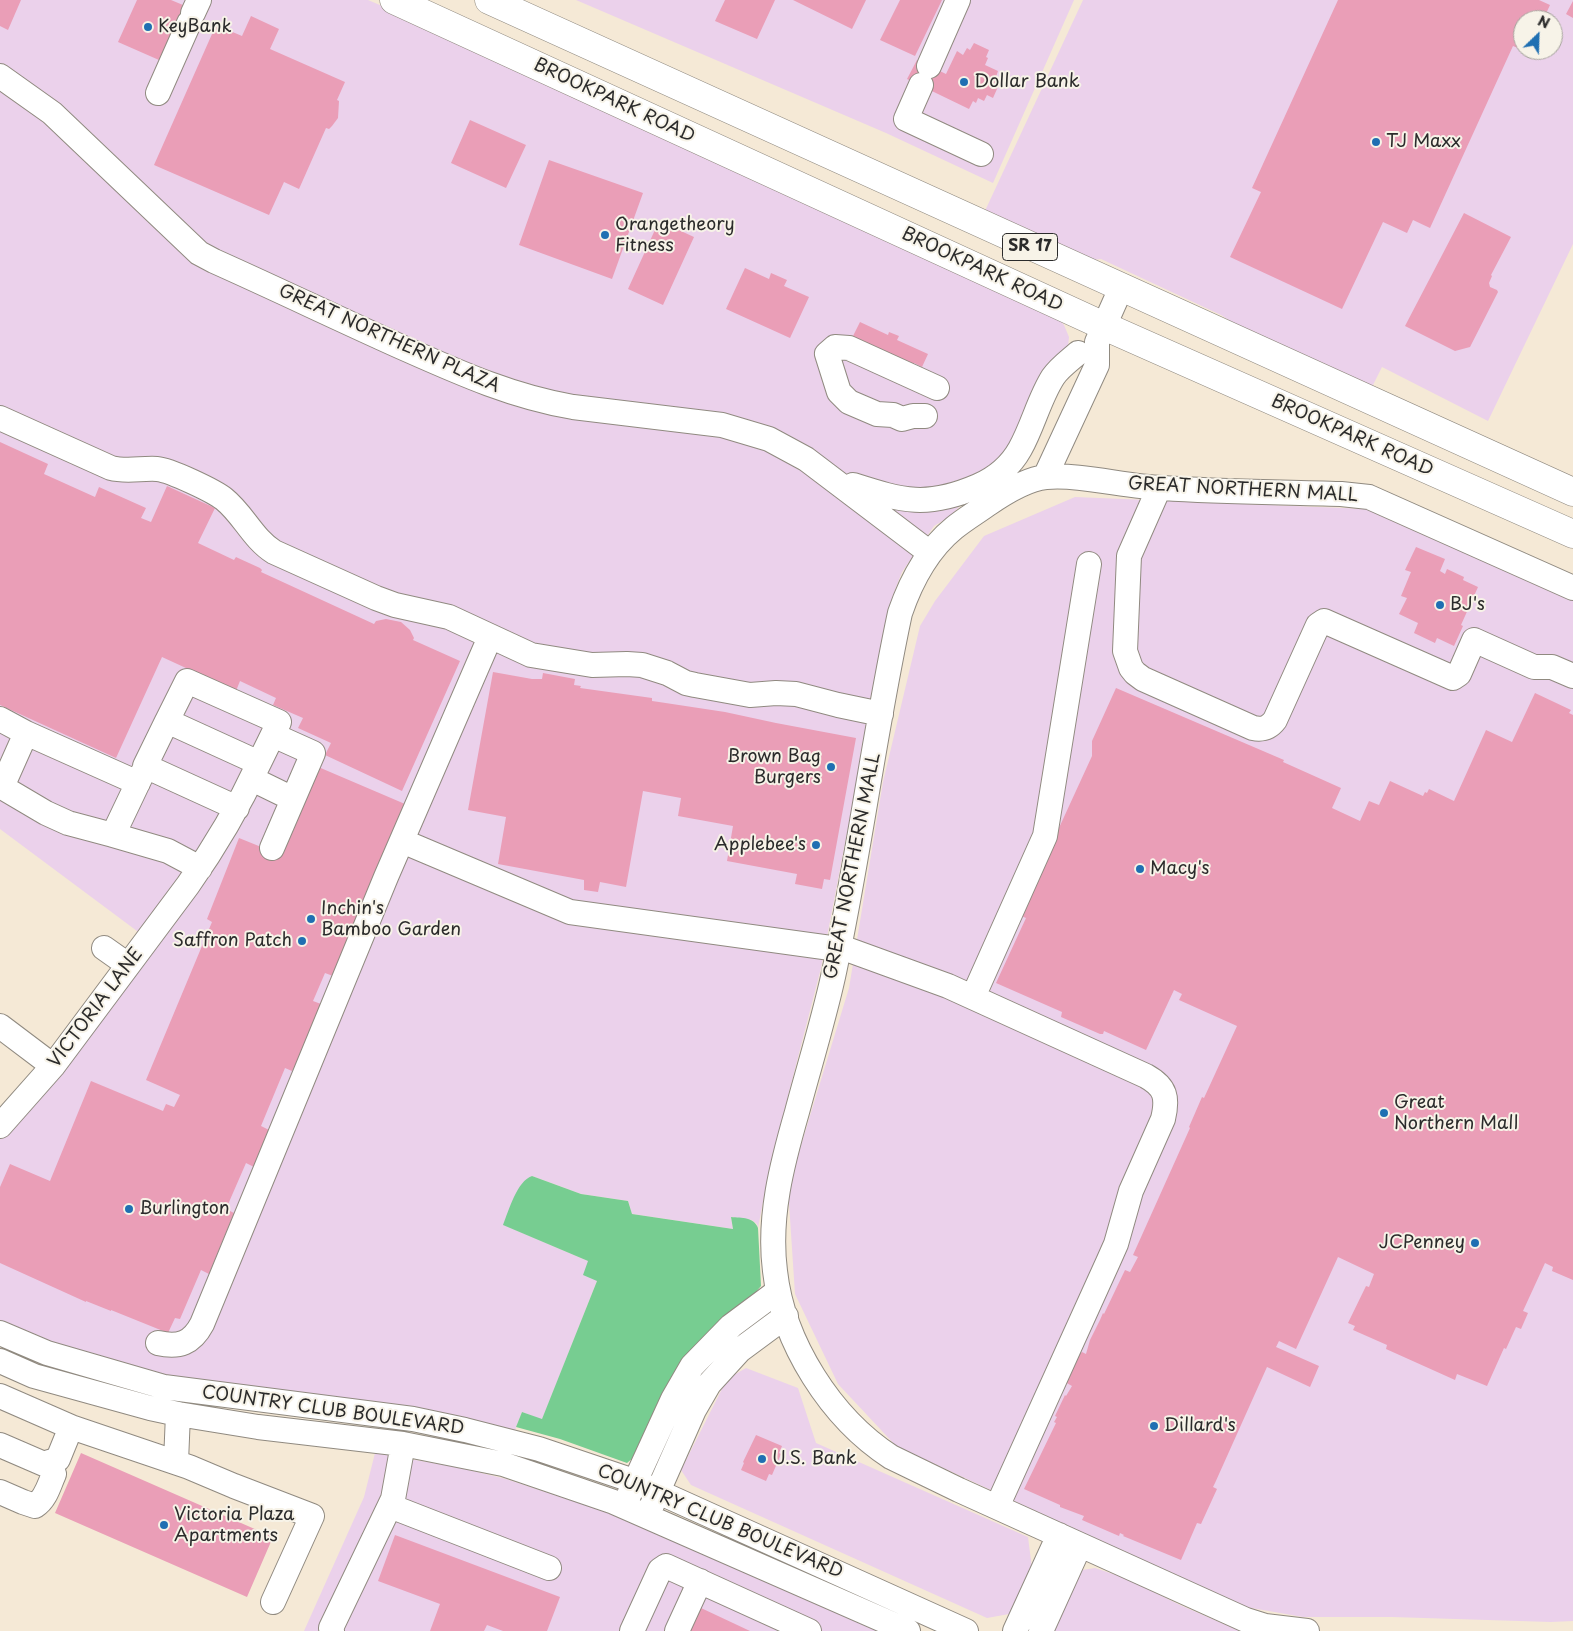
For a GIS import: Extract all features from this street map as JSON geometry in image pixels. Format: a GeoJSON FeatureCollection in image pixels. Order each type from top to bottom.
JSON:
{"type":"FeatureCollection","features":[{"type":"Feature","properties":{"kind":"main road","name":"BROOKPARK ROAD"},"geometry":{"type":"LineString","coordinates":[[394,0],[1093,340],[1573,534]]}},
{"type":"Feature","properties":{"kind":"main road","name":"SR 17"},"geometry":{"type":"LineString","coordinates":[[489,0],[1573,492]]}},
{"type":"Feature","properties":{"kind":"street"},"geometry":{"type":"LineString","coordinates":[[958,0],[906,119],[982,154]]}},
{"type":"Feature","properties":{"kind":"street"},"geometry":{"type":"LineString","coordinates":[[158,93],[194,12]]}},
{"type":"Feature","properties":{"kind":"street","name":"GREAT NORTHERN PLAZA"},"geometry":{"type":"LineString","coordinates":[[0,76],[52,113],[200,253],[214,261],[488,385],[527,398],[556,404],[731,427],[760,435],[779,443],[806,459],[930,553]]}},
{"type":"Feature","properties":{"kind":"street"},"geometry":{"type":"LineString","coordinates":[[1016,488],[1121,288]]}},
{"type":"Feature","properties":{"kind":"street"},"geometry":{"type":"LineString","coordinates":[[1045,477],[1097,365],[1093,340]]}},
{"type":"Feature","properties":{"kind":"street","name":"GREAT NORTHERN PLAZA"},"geometry":{"type":"LineString","coordinates":[[837,481],[878,494],[906,499],[940,499],[992,480],[1013,461],[1054,376],[1093,340]]}},
{"type":"Feature","properties":{"kind":"street"},"geometry":{"type":"LineString","coordinates":[[925,416],[913,416],[902,419],[893,415],[877,414],[849,402],[839,392],[827,354],[836,347],[849,348],[937,388]]}},
{"type":"Feature","properties":{"kind":"street"},"geometry":{"type":"LineString","coordinates":[[0,418],[111,468],[119,470],[156,469],[217,494],[226,500],[265,545],[274,552],[376,598],[396,605],[449,617],[522,652],[592,666],[642,665],[695,685],[750,695],[796,694],[838,706],[881,714]]}},
{"type":"Feature","properties":{"kind":"street","name":"GREAT NORTHERN MALL"},"geometry":{"type":"LineString","coordinates":[[1307,1631],[1274,1628],[1252,1622],[896,1460],[882,1451],[857,1429],[832,1402],[816,1380],[799,1349],[778,1291],[774,1270],[774,1215],[779,1181],[831,987],[900,613],[913,581],[930,553],[947,534],[1000,496],[1033,480],[1045,477],[1072,478],[1159,488],[1341,494],[1369,497],[1573,588]]}},
{"type":"Feature","properties":{"kind":"street"},"geometry":{"type":"LineString","coordinates":[[1159,488],[1129,560],[1125,651],[1131,668],[1143,679],[1253,728],[1264,729],[1275,720],[1318,625],[1324,621],[1454,678],[1459,674],[1474,640],[1534,666],[1552,667],[1573,676]]}},
{"type":"Feature","properties":{"kind":"street"},"geometry":{"type":"LineString","coordinates":[[973,997],[1046,836],[1089,564]]}},
{"type":"Feature","properties":{"kind":"street"},"geometry":{"type":"LineString","coordinates":[[158,1343],[169,1345],[187,1341],[197,1334],[202,1324],[287,1116],[490,637]]}},
{"type":"Feature","properties":{"kind":"street"},"geometry":{"type":"LineString","coordinates":[[113,835],[187,681],[279,722],[273,735],[313,754],[272,848]]}},
{"type":"Feature","properties":{"kind":"street"},"geometry":{"type":"LineString","coordinates":[[0,719],[26,733],[237,808]]}},
{"type":"Feature","properties":{"kind":"street"},"geometry":{"type":"LineString","coordinates":[[167,721],[256,771],[293,799]]}},
{"type":"Feature","properties":{"kind":"street"},"geometry":{"type":"LineString","coordinates":[[26,733],[1,786],[46,813],[61,819],[168,851],[194,877]]}},
{"type":"Feature","properties":{"kind":"street","name":"VICTORIA LANE"},"geometry":{"type":"LineString","coordinates":[[0,1126],[53,1066],[194,877],[237,808],[273,735]]}},
{"type":"Feature","properties":{"kind":"street"},"geometry":{"type":"LineString","coordinates":[[402,842],[570,912],[838,947],[948,986],[1146,1076],[1160,1085],[1166,1101],[1163,1119],[1128,1199],[1113,1251],[997,1507]]}},
{"type":"Feature","properties":{"kind":"street"},"geometry":{"type":"LineString","coordinates":[[104,948],[128,965]]}},
{"type":"Feature","properties":{"kind":"street"},"geometry":{"type":"LineString","coordinates":[[0,1026],[53,1066]]}},
{"type":"Feature","properties":{"kind":"street"},"geometry":{"type":"LineString","coordinates":[[624,1506],[672,1399],[692,1366],[731,1326],[778,1291]]}},
{"type":"Feature","properties":{"kind":"street"},"geometry":{"type":"LineString","coordinates":[[648,1516],[694,1410],[709,1384],[740,1350],[786,1316]]}},
{"type":"Feature","properties":{"kind":"street","name":"COUNTRY CLUB BOULEVARD"},"geometry":{"type":"LineString","coordinates":[[0,1333],[47,1353],[164,1386],[413,1420],[465,1430],[540,1450],[634,1481],[966,1631]]}},
{"type":"Feature","properties":{"kind":"street","name":"COUNTRY CLUB BOULEVARD"},"geometry":{"type":"LineString","coordinates":[[0,1361],[34,1376],[178,1414],[258,1427],[403,1444],[503,1464],[624,1506],[908,1631]]}},
{"type":"Feature","properties":{"kind":"street"},"geometry":{"type":"LineString","coordinates":[[0,1396],[71,1427],[176,1462],[312,1516],[272,1602]]}},
{"type":"Feature","properties":{"kind":"street"},"geometry":{"type":"LineString","coordinates":[[176,1462],[178,1414]]}},
{"type":"Feature","properties":{"kind":"street"},"geometry":{"type":"LineString","coordinates":[[0,1445],[44,1464],[58,1459],[71,1427]]}},
{"type":"Feature","properties":{"kind":"street"},"geometry":{"type":"LineString","coordinates":[[332,1631],[331,1628],[393,1499],[403,1444]]}},
{"type":"Feature","properties":{"kind":"street"},"geometry":{"type":"LineString","coordinates":[[0,1492],[35,1506],[41,1502],[54,1474],[49,1462]]}},
{"type":"Feature","properties":{"kind":"street"},"geometry":{"type":"LineString","coordinates":[[390,1506],[549,1568]]}},
{"type":"Feature","properties":{"kind":"street"},"geometry":{"type":"LineString","coordinates":[[1015,1631],[1059,1535]]}},
{"type":"Feature","properties":{"kind":"street"},"geometry":{"type":"LineString","coordinates":[[1041,1631],[1080,1545]]}},
{"type":"Feature","properties":{"kind":"street"},"geometry":{"type":"LineString","coordinates":[[632,1631],[662,1567],[666,1566],[809,1631]]}},
{"type":"Feature","properties":{"kind":"street"},"geometry":{"type":"LineString","coordinates":[[677,1631],[700,1582]]}},
{"type":"Feature","properties":{"kind":"shaded area"},"geometry":{"type":"Polygon","coordinates":[[[0,0],[368,0],[498,55],[1056,316],[1064,325],[1069,337],[1068,347],[1018,446],[949,517],[934,526],[902,572],[893,595],[871,695],[821,968],[770,1166],[758,1228],[757,1224],[752,1220],[731,1217],[733,1229],[632,1214],[628,1201],[581,1194],[532,1176],[504,1225],[588,1261],[597,1281],[542,1420],[522,1412],[514,1433],[153,1374],[85,1354],[0,1324],[0,1114],[141,934],[0,829],[0,0]]]}},
{"type":"Feature","properties":{"kind":"shaded area"},"geometry":{"type":"Polygon","coordinates":[[[576,0],[1074,0],[993,183],[886,133],[576,0]]]}},
{"type":"Feature","properties":{"kind":"shaded area"},"geometry":{"type":"Polygon","coordinates":[[[1083,0],[1573,0],[1573,244],[1488,421],[1382,367],[1371,389],[1252,335],[1221,315],[1101,259],[1091,260],[984,213],[1083,0]]]}},
{"type":"Feature","properties":{"kind":"shaded area"},"geometry":{"type":"Polygon","coordinates":[[[1075,497],[1367,509],[1431,534],[1573,600],[1573,1621],[1303,1617],[1240,1606],[896,1446],[838,1384],[795,1294],[788,1188],[849,988],[883,782],[920,626],[935,601],[984,536],[1075,497]]]}},
{"type":"Feature","properties":{"kind":"shaded area"},"geometry":{"type":"Polygon","coordinates":[[[746,1368],[798,1388],[816,1443],[1028,1537],[1032,1568],[1009,1614],[987,1618],[691,1485],[681,1470],[727,1379],[746,1368]]]}},
{"type":"Feature","properties":{"kind":"shaded area"},"geometry":{"type":"Polygon","coordinates":[[[375,1453],[456,1467],[506,1479],[606,1512],[879,1631],[304,1631],[364,1497],[375,1453]]]}},
{"type":"Feature","properties":{"kind":"shaded area"},"geometry":{"type":"Polygon","coordinates":[[[1095,1568],[1125,1578],[1180,1605],[1240,1631],[1054,1631],[1069,1591],[1082,1570],[1095,1568]]]}},
{"type":"Feature","properties":{"kind":"green space"},"geometry":{"type":"Polygon","coordinates":[[[532,1176],[581,1194],[628,1201],[632,1214],[733,1229],[731,1217],[743,1218],[754,1222],[758,1228],[761,1286],[717,1323],[681,1361],[634,1457],[627,1463],[560,1439],[516,1427],[522,1412],[542,1419],[597,1281],[583,1275],[588,1261],[503,1225],[518,1190],[532,1176]]]}},
{"type":"Feature","properties":{"kind":"building"},"geometry":{"type":"Polygon","coordinates":[[[0,0],[21,0],[8,30],[0,26],[0,0]]]}},
{"type":"Feature","properties":{"kind":"building"},"geometry":{"type":"Polygon","coordinates":[[[137,0],[171,0],[183,5],[182,8],[197,27],[178,19],[159,60],[118,42],[137,0]]]}},
{"type":"Feature","properties":{"kind":"building"},"geometry":{"type":"Polygon","coordinates":[[[725,0],[775,0],[757,39],[715,21],[725,0]]]}},
{"type":"Feature","properties":{"kind":"building"},"geometry":{"type":"Polygon","coordinates":[[[793,0],[866,0],[852,29],[793,0]]]}},
{"type":"Feature","properties":{"kind":"building"},"geometry":{"type":"Polygon","coordinates":[[[900,0],[942,0],[915,56],[880,40],[900,0]]]}},
{"type":"Feature","properties":{"kind":"building"},"geometry":{"type":"Polygon","coordinates":[[[1338,0],[1539,0],[1550,5],[1548,10],[1513,10],[1513,46],[1430,228],[1413,220],[1407,233],[1383,222],[1342,309],[1230,257],[1261,192],[1252,188],[1338,0]]]}},
{"type":"Feature","properties":{"kind":"building"},"geometry":{"type":"Polygon","coordinates":[[[1573,1],[1573,18],[1566,14],[1573,1]]]}},
{"type":"Feature","properties":{"kind":"building"},"geometry":{"type":"Polygon","coordinates":[[[251,16],[279,29],[270,49],[345,82],[337,100],[339,101],[338,118],[329,129],[326,128],[299,189],[284,182],[269,215],[154,165],[216,25],[242,36],[251,16]]]}},
{"type":"Feature","properties":{"kind":"building"},"geometry":{"type":"Polygon","coordinates":[[[974,43],[989,50],[985,65],[998,71],[996,77],[1001,80],[993,98],[987,95],[984,101],[978,98],[976,103],[973,101],[969,109],[907,79],[917,60],[946,74],[957,51],[963,55],[967,48],[970,50],[974,43]]]}},
{"type":"Feature","properties":{"kind":"building"},"geometry":{"type":"Polygon","coordinates":[[[470,120],[526,145],[506,188],[451,163],[470,120]]]}},
{"type":"Feature","properties":{"kind":"building"},"geometry":{"type":"Polygon","coordinates":[[[549,160],[643,193],[612,279],[519,245],[549,160]]]}},
{"type":"Feature","properties":{"kind":"building"},"geometry":{"type":"Polygon","coordinates":[[[1464,213],[1511,237],[1491,275],[1489,283],[1490,287],[1498,292],[1470,347],[1455,351],[1405,326],[1464,213]]]}},
{"type":"Feature","properties":{"kind":"building"},"geometry":{"type":"Polygon","coordinates":[[[659,221],[694,237],[663,305],[628,289],[659,221]]]}},
{"type":"Feature","properties":{"kind":"building"},"geometry":{"type":"Polygon","coordinates":[[[745,268],[769,279],[771,273],[787,280],[784,286],[809,297],[790,338],[726,309],[745,268]]]}},
{"type":"Feature","properties":{"kind":"building"},"geometry":{"type":"Polygon","coordinates":[[[860,322],[888,335],[889,332],[899,336],[897,340],[928,354],[922,367],[914,363],[909,374],[841,341],[844,335],[852,338],[860,322]]]}},
{"type":"Feature","properties":{"kind":"building"},"geometry":{"type":"Polygon","coordinates":[[[0,442],[48,464],[44,474],[95,497],[99,487],[146,508],[141,518],[151,522],[167,486],[215,508],[198,543],[234,560],[236,557],[260,568],[261,572],[374,624],[376,621],[386,619],[401,622],[410,630],[414,638],[413,640],[460,661],[402,791],[325,755],[331,743],[298,728],[303,718],[273,705],[276,698],[240,681],[236,691],[162,657],[116,758],[0,705],[0,442]]]}},
{"type":"Feature","properties":{"kind":"building"},"geometry":{"type":"Polygon","coordinates":[[[1416,547],[1445,559],[1440,571],[1445,574],[1447,569],[1464,577],[1463,580],[1478,587],[1454,646],[1437,638],[1435,643],[1414,633],[1418,623],[1399,614],[1407,598],[1401,596],[1411,572],[1405,570],[1416,547]]]}},
{"type":"Feature","properties":{"kind":"building"},"geometry":{"type":"Polygon","coordinates":[[[493,672],[532,679],[542,679],[543,673],[575,679],[574,685],[581,686],[580,688],[652,698],[652,701],[725,712],[856,738],[830,880],[824,879],[822,889],[795,884],[797,874],[727,861],[733,826],[678,816],[681,798],[643,791],[626,887],[600,882],[598,892],[584,890],[584,880],[498,864],[506,817],[468,810],[493,672]]]}},
{"type":"Feature","properties":{"kind":"building","name":"Great Northern Mall"},"geometry":{"type":"Polygon","coordinates":[[[1116,688],[1284,760],[1283,762],[1341,788],[1332,808],[1360,821],[1369,801],[1379,805],[1390,781],[1423,796],[1429,789],[1454,801],[1486,730],[1512,742],[1535,693],[1571,710],[1569,713],[1573,715],[1573,1280],[1552,1271],[1553,1267],[1545,1263],[1523,1311],[1528,1313],[1521,1329],[1516,1327],[1506,1349],[1504,1348],[1487,1386],[1457,1374],[1455,1380],[1386,1349],[1387,1345],[1353,1330],[1355,1326],[1348,1323],[1366,1286],[1369,1287],[1374,1274],[1338,1257],[1296,1349],[1279,1341],[1276,1347],[1319,1366],[1310,1387],[1267,1367],[1213,1487],[1217,1489],[1201,1524],[1197,1523],[1181,1560],[1123,1536],[1120,1533],[1119,1536],[1082,1520],[1084,1516],[1060,1507],[1060,1505],[1024,1489],[1056,1423],[1054,1422],[1057,1417],[1055,1416],[1065,1395],[1072,1386],[1065,1382],[1077,1356],[1082,1352],[1086,1354],[1090,1340],[1125,1270],[1130,1272],[1138,1257],[1133,1255],[1202,1097],[1204,1098],[1237,1026],[1179,1000],[1182,994],[1174,990],[1146,1050],[1104,1031],[1103,1034],[1100,1034],[1061,1017],[1062,1012],[996,983],[1026,918],[1019,915],[1092,756],[1092,741],[1116,688]]]}},
{"type":"Feature","properties":{"kind":"building"},"geometry":{"type":"Polygon","coordinates":[[[316,766],[405,804],[333,976],[325,973],[313,1001],[321,1004],[301,1055],[292,1071],[285,1068],[261,1126],[269,1130],[254,1167],[246,1163],[226,1209],[234,1213],[209,1274],[201,1270],[180,1319],[175,1318],[168,1333],[86,1302],[0,1263],[0,1187],[10,1164],[50,1181],[91,1081],[163,1111],[166,1104],[174,1107],[180,1095],[146,1080],[212,922],[207,919],[239,838],[281,855],[316,766]]]}},
{"type":"Feature","properties":{"kind":"building"},"geometry":{"type":"Polygon","coordinates":[[[756,1435],[782,1446],[779,1453],[781,1454],[772,1475],[769,1474],[766,1481],[741,1470],[756,1435]]]}},
{"type":"Feature","properties":{"kind":"building","name":"Victoria Plaza Apartments"},"geometry":{"type":"Polygon","coordinates":[[[81,1453],[273,1537],[247,1597],[55,1513],[81,1453]]]}},
{"type":"Feature","properties":{"kind":"building"},"geometry":{"type":"Polygon","coordinates":[[[395,1535],[560,1597],[547,1631],[503,1631],[487,1625],[484,1631],[430,1631],[440,1604],[378,1581],[395,1535]]]}},
{"type":"Feature","properties":{"kind":"building"},"geometry":{"type":"Polygon","coordinates":[[[701,1608],[750,1631],[690,1631],[701,1608]]]}},
{"type":"Feature","properties":{"kind":"place","name":"KeyBank"},"geometry":{"type":"Point","coordinates":[148,27]}},
{"type":"Feature","properties":{"kind":"place","name":"Dollar Bank"},"geometry":{"type":"Point","coordinates":[964,82]}},
{"type":"Feature","properties":{"kind":"place","name":"TJ Maxx"},"geometry":{"type":"Point","coordinates":[1376,142]}},
{"type":"Feature","properties":{"kind":"place","name":"Orangetheory Fitness"},"geometry":{"type":"Point","coordinates":[605,235]}},
{"type":"Feature","properties":{"kind":"place","name":"BJ's"},"geometry":{"type":"Point","coordinates":[1440,605]}},
{"type":"Feature","properties":{"kind":"place","name":"Brown Bag Burgers"},"geometry":{"type":"Point","coordinates":[831,767]}},
{"type":"Feature","properties":{"kind":"place","name":"Applebee's"},"geometry":{"type":"Point","coordinates":[816,845]}},
{"type":"Feature","properties":{"kind":"place","name":"Macy's"},"geometry":{"type":"Point","coordinates":[1140,869]}},
{"type":"Feature","properties":{"kind":"place","name":"Inchin's Bamboo Garden"},"geometry":{"type":"Point","coordinates":[311,919]}},
{"type":"Feature","properties":{"kind":"place","name":"Saffron Patch"},"geometry":{"type":"Point","coordinates":[302,941]}},
{"type":"Feature","properties":{"kind":"place","name":"Great Northern Mall"},"geometry":{"type":"Point","coordinates":[1384,1113]}},
{"type":"Feature","properties":{"kind":"place","name":"Burlington"},"geometry":{"type":"Point","coordinates":[129,1209]}},
{"type":"Feature","properties":{"kind":"place","name":"JCPenney"},"geometry":{"type":"Point","coordinates":[1475,1243]}},
{"type":"Feature","properties":{"kind":"place","name":"Dillard's"},"geometry":{"type":"Point","coordinates":[1154,1426]}},
{"type":"Feature","properties":{"kind":"place","name":"U.S. Bank"},"geometry":{"type":"Point","coordinates":[762,1459]}},
{"type":"Feature","properties":{"kind":"place","name":"Victoria Plaza Apartments"},"geometry":{"type":"Point","coordinates":[164,1525]}}]}
